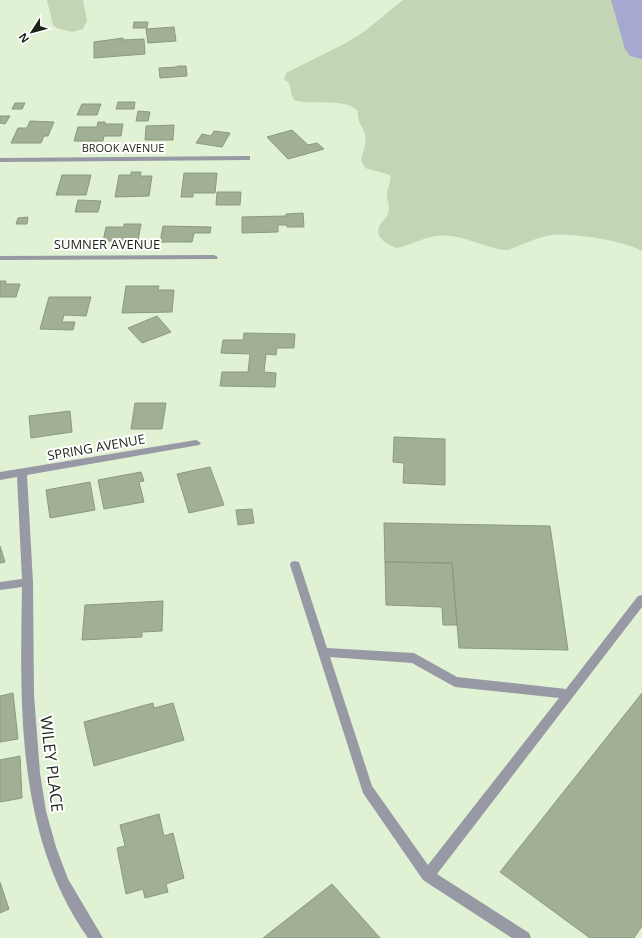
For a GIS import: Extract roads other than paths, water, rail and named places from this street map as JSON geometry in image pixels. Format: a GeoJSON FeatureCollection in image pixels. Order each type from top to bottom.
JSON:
{"type":"FeatureCollection","features":[{"type":"Feature","properties":{"kind":"street","name":"BROOK AVENUE"},"geometry":{"type":"LineString","coordinates":[[0,160],[247,158]]}},
{"type":"Feature","properties":{"kind":"street","name":"SUMNER AVENUE"},"geometry":{"type":"LineString","coordinates":[[0,258],[214,257]]}},
{"type":"Feature","properties":{"kind":"street","name":"SPRING AVENUE"},"geometry":{"type":"LineString","coordinates":[[0,476],[196,443]]}},
{"type":"Feature","properties":{"kind":"street","name":"WILEY PLACE"},"geometry":{"type":"LineString","coordinates":[[22,473],[28,582],[26,664],[33,764],[41,815],[50,850],[62,882],[82,919],[96,938]]}},
{"type":"Feature","properties":{"kind":"street"},"geometry":{"type":"LineString","coordinates":[[295,565],[367,789],[428,876],[524,938]]}},
{"type":"Feature","properties":{"kind":"street"},"geometry":{"type":"LineString","coordinates":[[0,586],[28,582]]}},
{"type":"Feature","properties":{"kind":"street"},"geometry":{"type":"LineString","coordinates":[[428,876],[642,599]]}},
{"type":"Feature","properties":{"kind":"street"},"geometry":{"type":"LineString","coordinates":[[324,652],[414,658],[454,682],[569,694]]}},
{"type":"Feature","properties":{"kind":"waterway"},"geometry":{"type":"LineString","coordinates":[[627,0],[642,49]]}}]}
